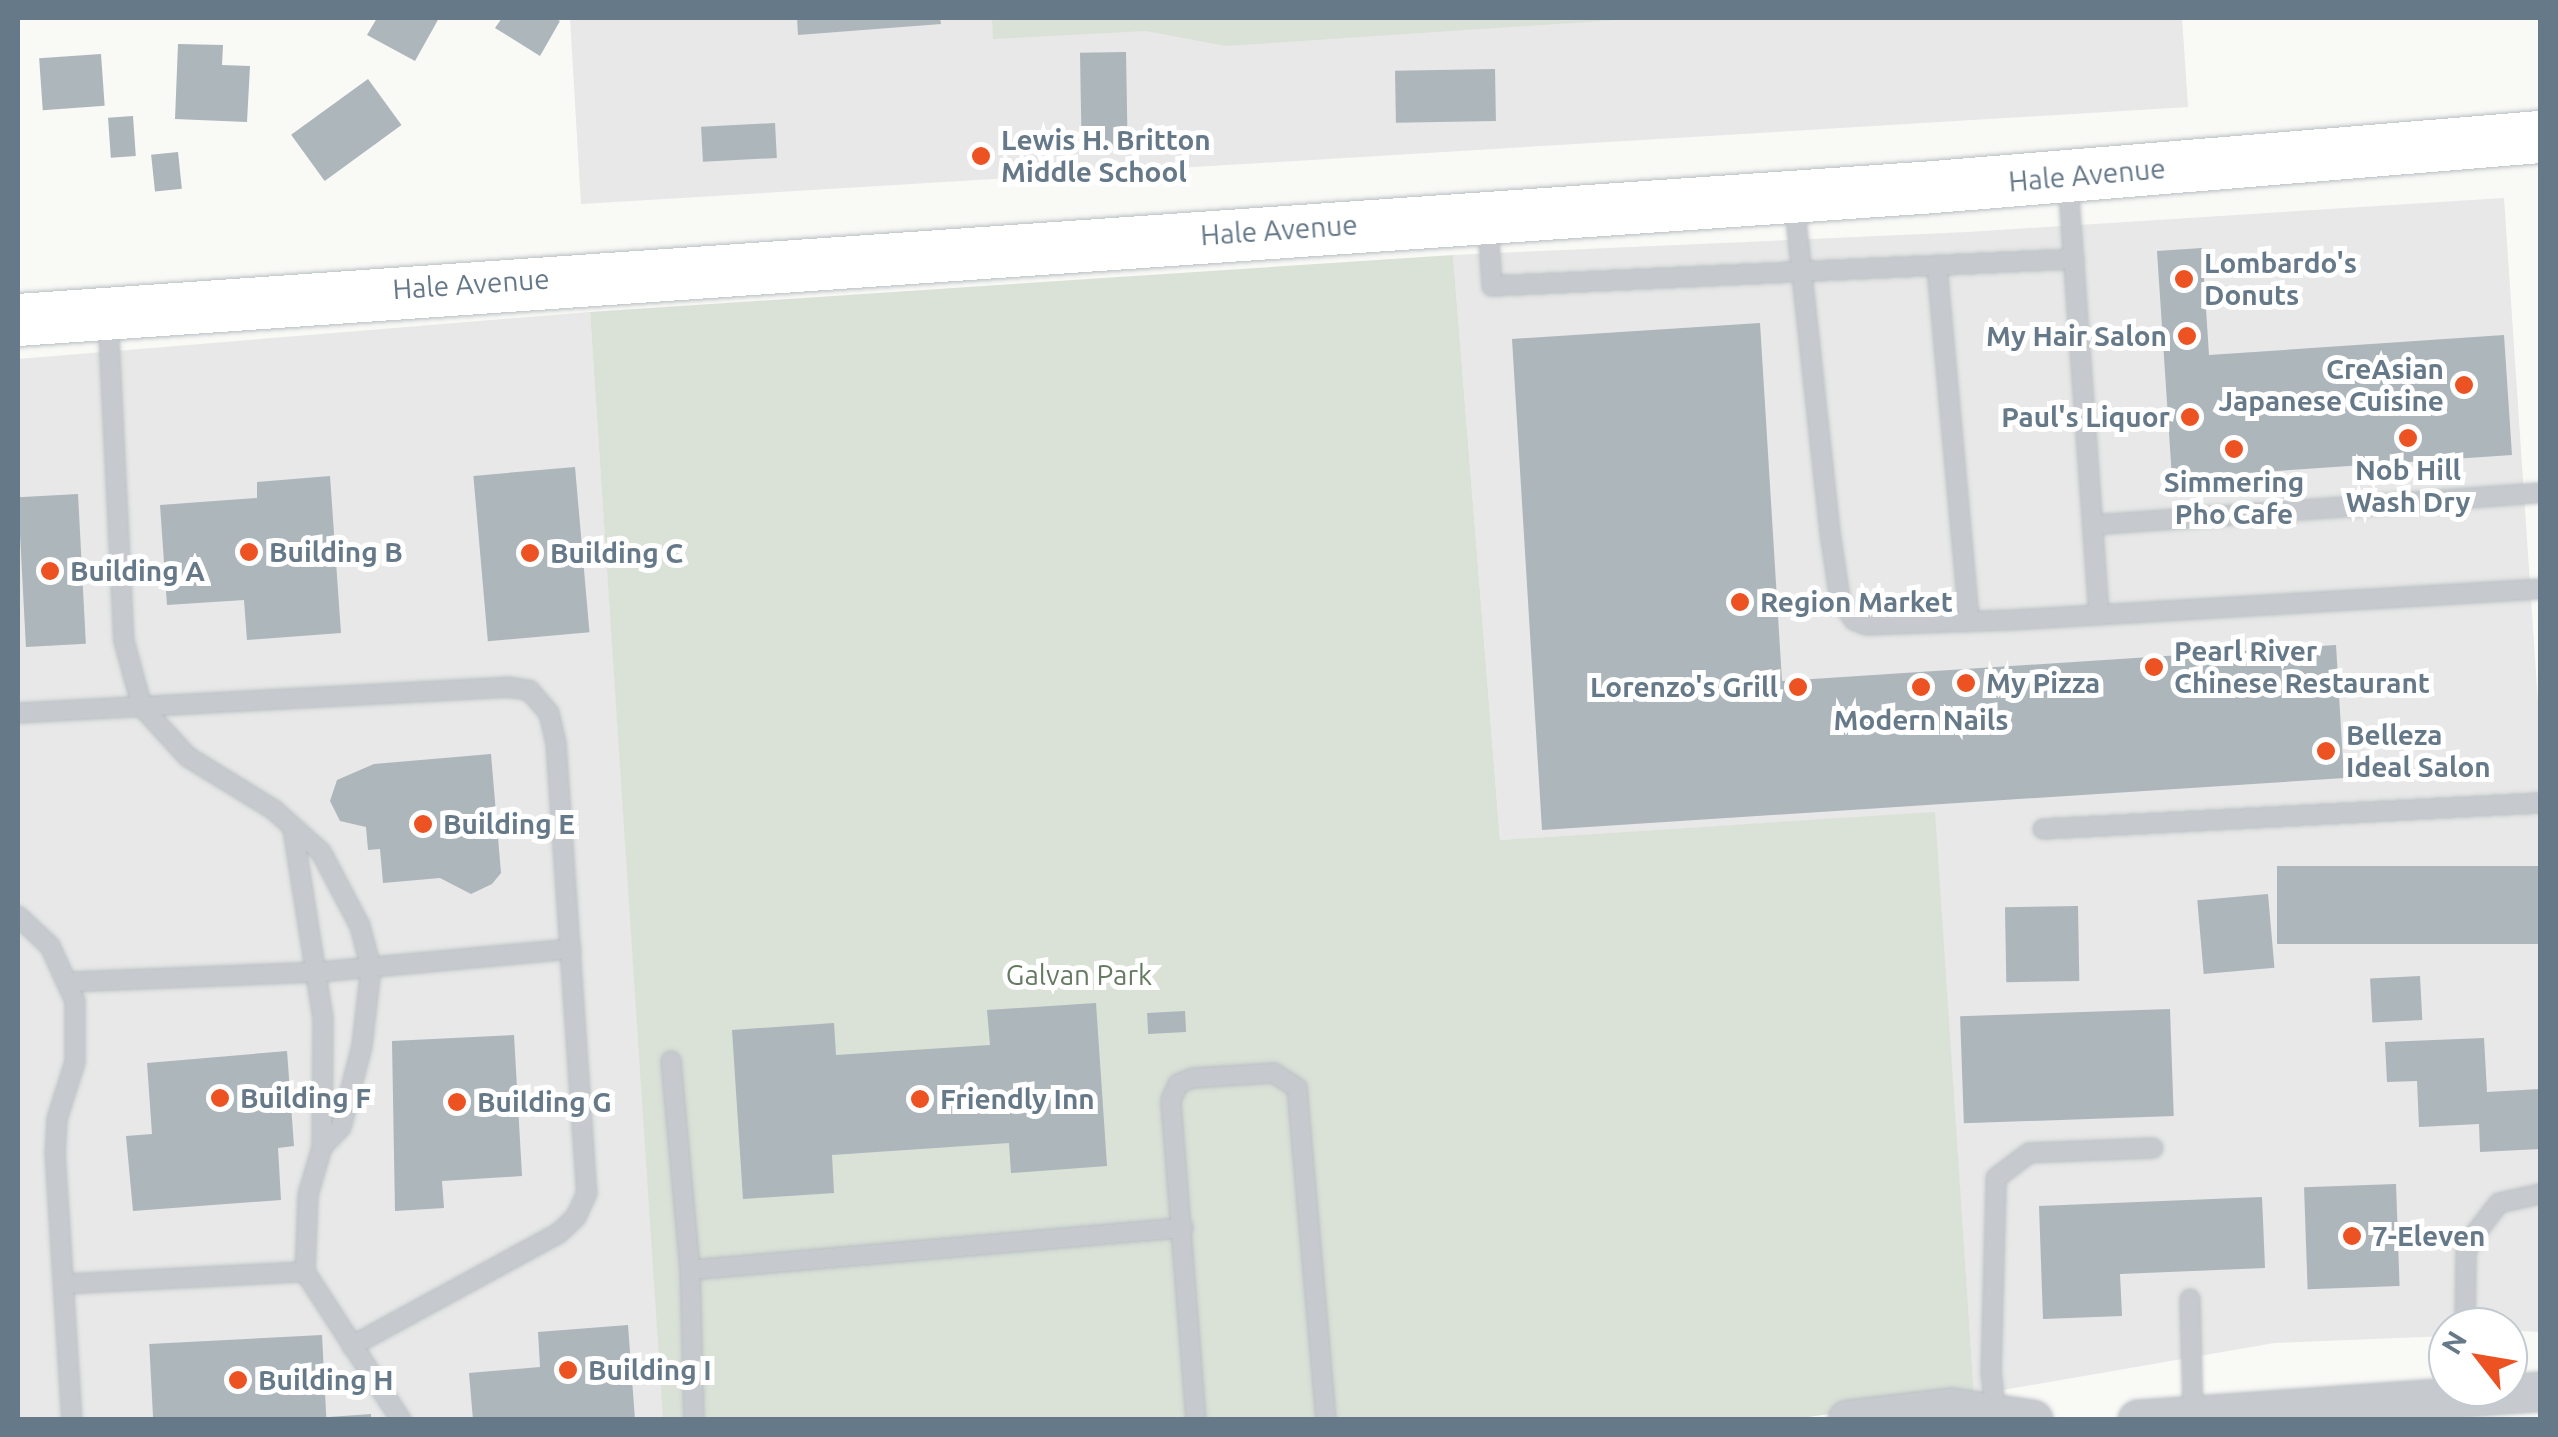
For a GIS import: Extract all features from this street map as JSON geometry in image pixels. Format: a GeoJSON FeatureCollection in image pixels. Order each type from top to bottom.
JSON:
{"type":"FeatureCollection","features":[{"type":"Feature","properties":{"kind":"main road","name":"Hale Avenue"},"geometry":{"type":"LineString","coordinates":[[18,320],[2067,178],[2540,137]]}},
{"type":"Feature","properties":{"kind":"street"},"geometry":{"type":"LineString","coordinates":[[2138,1420],[2428,1396]]}},
{"type":"Feature","properties":{"kind":"street"},"geometry":{"type":"LineString","coordinates":[[1848,1420],[1912,1410],[2015,1416]]}},
{"type":"Feature","properties":{"kind":"lane"},"geometry":{"type":"LineString","coordinates":[[2067,178],[2100,616]]}},
{"type":"Feature","properties":{"kind":"lane"},"geometry":{"type":"LineString","coordinates":[[1794,196],[1840,599],[1854,620],[1867,625],[1970,622],[2540,590]]}},
{"type":"Feature","properties":{"kind":"lane"},"geometry":{"type":"LineString","coordinates":[[1488,216],[1492,286],[2074,259]]}},
{"type":"Feature","properties":{"kind":"lane"},"geometry":{"type":"LineString","coordinates":[[1936,267],[1970,622]]}},
{"type":"Feature","properties":{"kind":"lane"},"geometry":{"type":"LineString","coordinates":[[108,312],[124,641],[142,707],[188,757],[274,810],[321,852],[346,893],[370,968],[354,1086],[341,1126],[322,1147]]}},
{"type":"Feature","properties":{"kind":"lane"},"geometry":{"type":"LineString","coordinates":[[2093,525],[2540,493]]}},
{"type":"Feature","properties":{"kind":"lane"},"geometry":{"type":"LineString","coordinates":[[18,714],[529,690],[549,714],[556,743],[587,1193],[576,1217],[559,1233],[352,1346]]}},
{"type":"Feature","properties":{"kind":"lane"},"geometry":{"type":"LineString","coordinates":[[2043,829],[2540,803]]}},
{"type":"Feature","properties":{"kind":"lane"},"geometry":{"type":"LineString","coordinates":[[292,829],[319,972],[322,1147],[308,1195],[305,1272],[400,1420]]}},
{"type":"Feature","properties":{"kind":"lane"},"geometry":{"type":"LineString","coordinates":[[18,916],[50,946],[70,982],[75,1062],[57,1119],[55,1152],[72,1420]]}},
{"type":"Feature","properties":{"kind":"lane"},"geometry":{"type":"LineString","coordinates":[[70,982],[319,972],[572,949]]}},
{"type":"Feature","properties":{"kind":"lane"},"geometry":{"type":"LineString","coordinates":[[671,1060],[690,1270],[694,1420]]}},
{"type":"Feature","properties":{"kind":"lane"},"geometry":{"type":"LineString","coordinates":[[1196,1420],[1171,1100],[1178,1084],[1274,1073],[1297,1088],[1326,1420]]}},
{"type":"Feature","properties":{"kind":"lane"},"geometry":{"type":"LineString","coordinates":[[2015,1416],[1991,1375],[1996,1178],[2029,1153],[2153,1148]]}},
{"type":"Feature","properties":{"kind":"lane"},"geometry":{"type":"LineString","coordinates":[[2465,1307],[2466,1254],[2472,1238],[2499,1203],[2540,1194]]}},
{"type":"Feature","properties":{"kind":"lane"},"geometry":{"type":"LineString","coordinates":[[690,1270],[1183,1228]]}},
{"type":"Feature","properties":{"kind":"lane"},"geometry":{"type":"LineString","coordinates":[[64,1284],[305,1272]]}},
{"type":"Feature","properties":{"kind":"lane"},"geometry":{"type":"LineString","coordinates":[[2190,1299],[2193,1415]]}},
{"type":"Feature","properties":{"kind":"shaded area","name":"Lewis H. Britton Middle School"},"geometry":{"type":"Polygon","coordinates":[[[570,18],[2182,18],[2188,107],[581,204],[570,18]]]}},
{"type":"Feature","properties":{"kind":"shaded area"},"geometry":{"type":"Polygon","coordinates":[[[2504,198],[2540,732],[2540,1332],[2528,1331],[2528,1307],[2428,1307],[2428,1337],[2274,1343],[1974,1395],[1934,813],[1500,840],[1453,255],[1968,232],[2504,198]]]}},
{"type":"Feature","properties":{"kind":"shaded area"},"geometry":{"type":"Polygon","coordinates":[[[590,312],[664,1419],[18,1420],[18,359],[590,312]]]}},
{"type":"Feature","properties":{"kind":"green space"},"geometry":{"type":"Polygon","coordinates":[[[992,18],[1647,18],[1226,46],[1146,31],[993,39],[992,18]]]}},
{"type":"Feature","properties":{"kind":"green space","name":"Galvan Park"},"geometry":{"type":"Polygon","coordinates":[[[1453,255],[1500,840],[1935,812],[1974,1395],[1785,1420],[663,1419],[590,312],[1453,255]]]}},
{"type":"Feature","properties":{"kind":"building"},"geometry":{"type":"Polygon","coordinates":[[[377,18],[439,18],[415,61],[367,35],[377,18]]]}},
{"type":"Feature","properties":{"kind":"building"},"geometry":{"type":"Polygon","coordinates":[[[502,18],[560,21],[540,56],[495,28],[502,18]]]}},
{"type":"Feature","properties":{"kind":"building"},"geometry":{"type":"Polygon","coordinates":[[[797,18],[940,18],[941,24],[798,35],[797,18]]]}},
{"type":"Feature","properties":{"kind":"building"},"geometry":{"type":"Polygon","coordinates":[[[178,44],[223,45],[222,65],[250,66],[247,122],[175,119],[178,44]]]}},
{"type":"Feature","properties":{"kind":"building"},"geometry":{"type":"Polygon","coordinates":[[[1126,52],[1128,148],[1082,149],[1080,53],[1126,52]]]}},
{"type":"Feature","properties":{"kind":"building"},"geometry":{"type":"Polygon","coordinates":[[[101,54],[105,106],[43,110],[39,58],[101,54]]]}},
{"type":"Feature","properties":{"kind":"building"},"geometry":{"type":"Polygon","coordinates":[[[1495,69],[1496,121],[1396,123],[1395,71],[1495,69]]]}},
{"type":"Feature","properties":{"kind":"building"},"geometry":{"type":"Polygon","coordinates":[[[368,79],[402,125],[325,181],[291,135],[368,79]]]}},
{"type":"Feature","properties":{"kind":"building"},"geometry":{"type":"Polygon","coordinates":[[[133,116],[136,156],[111,158],[108,118],[133,116]]]}},
{"type":"Feature","properties":{"kind":"building"},"geometry":{"type":"Polygon","coordinates":[[[775,123],[777,158],[703,162],[701,127],[775,123]]]}},
{"type":"Feature","properties":{"kind":"building"},"geometry":{"type":"Polygon","coordinates":[[[178,152],[182,189],[155,192],[151,155],[178,152]]]}},
{"type":"Feature","properties":{"kind":"building"},"geometry":{"type":"Polygon","coordinates":[[[2202,248],[2209,355],[2504,335],[2512,455],[2172,478],[2157,251],[2202,248]]]}},
{"type":"Feature","properties":{"kind":"building"},"geometry":{"type":"Polygon","coordinates":[[[1760,323],[1782,681],[2336,645],[2344,778],[1542,830],[1512,339],[1760,323]]]}},
{"type":"Feature","properties":{"kind":"building","name":"Building C"},"geometry":{"type":"Polygon","coordinates":[[[575,467],[589,632],[488,641],[473,476],[575,467]]]}},
{"type":"Feature","properties":{"kind":"building","name":"Building B"},"geometry":{"type":"Polygon","coordinates":[[[330,476],[341,633],[247,640],[244,600],[167,605],[160,505],[257,498],[257,482],[330,476]]]}},
{"type":"Feature","properties":{"kind":"building","name":"Building A"},"geometry":{"type":"Polygon","coordinates":[[[78,494],[86,644],[26,647],[18,497],[78,494]]]}},
{"type":"Feature","properties":{"kind":"building","name":"Building E"},"geometry":{"type":"Polygon","coordinates":[[[491,754],[501,873],[492,884],[471,894],[440,878],[383,883],[380,849],[368,850],[366,827],[340,821],[330,801],[337,780],[374,764],[491,754]]]}},
{"type":"Feature","properties":{"kind":"building"},"geometry":{"type":"Polygon","coordinates":[[[2277,866],[2540,866],[2540,944],[2277,944],[2277,866]]]}},
{"type":"Feature","properties":{"kind":"building"},"geometry":{"type":"Polygon","coordinates":[[[2268,894],[2274,968],[2204,974],[2197,900],[2268,894]]]}},
{"type":"Feature","properties":{"kind":"building"},"geometry":{"type":"Polygon","coordinates":[[[2078,906],[2079,981],[2006,982],[2005,907],[2078,906]]]}},
{"type":"Feature","properties":{"kind":"building"},"geometry":{"type":"Polygon","coordinates":[[[2420,976],[2422,1020],[2372,1023],[2370,979],[2420,976]]]}},
{"type":"Feature","properties":{"kind":"building","name":"Friendly Inn"},"geometry":{"type":"Polygon","coordinates":[[[1096,1003],[1107,1166],[1011,1173],[1009,1143],[832,1155],[834,1193],[743,1199],[732,1030],[834,1023],[836,1055],[990,1045],[987,1010],[1096,1003]]]}},
{"type":"Feature","properties":{"kind":"building"},"geometry":{"type":"Polygon","coordinates":[[[2170,1009],[2174,1116],[1964,1123],[1960,1016],[2170,1009]]]}},
{"type":"Feature","properties":{"kind":"building"},"geometry":{"type":"Polygon","coordinates":[[[1185,1011],[1186,1032],[1148,1034],[1147,1013],[1185,1011]]]}},
{"type":"Feature","properties":{"kind":"building","name":"Building G"},"geometry":{"type":"Polygon","coordinates":[[[514,1035],[522,1176],[442,1181],[444,1208],[395,1211],[392,1041],[514,1035]]]}},
{"type":"Feature","properties":{"kind":"building"},"geometry":{"type":"Polygon","coordinates":[[[2484,1038],[2487,1092],[2540,1089],[2540,1149],[2480,1152],[2479,1124],[2419,1127],[2417,1081],[2387,1082],[2385,1042],[2484,1038]]]}},
{"type":"Feature","properties":{"kind":"building","name":"Building F"},"geometry":{"type":"Polygon","coordinates":[[[287,1051],[294,1146],[278,1148],[281,1200],[133,1211],[126,1136],[152,1134],[147,1063],[287,1051]]]}},
{"type":"Feature","properties":{"kind":"building","name":"7-Eleven"},"geometry":{"type":"Polygon","coordinates":[[[2396,1184],[2400,1286],[2308,1289],[2304,1187],[2396,1184]]]}},
{"type":"Feature","properties":{"kind":"building"},"geometry":{"type":"Polygon","coordinates":[[[2262,1197],[2265,1268],[2120,1274],[2122,1316],[2043,1319],[2039,1206],[2262,1197]]]}},
{"type":"Feature","properties":{"kind":"building","name":"Building I"},"geometry":{"type":"Polygon","coordinates":[[[628,1325],[635,1420],[473,1420],[469,1373],[540,1367],[538,1332],[628,1325]]]}},
{"type":"Feature","properties":{"kind":"building","name":"Building H"},"geometry":{"type":"Polygon","coordinates":[[[322,1335],[326,1420],[153,1420],[149,1344],[322,1335]]]}},
{"type":"Feature","properties":{"kind":"building"},"geometry":{"type":"Polygon","coordinates":[[[371,1414],[371,1420],[329,1420],[329,1417],[371,1414]]]}},
{"type":"Feature","properties":{"kind":"place","name":"Lewis H. Britton Middle School"},"geometry":{"type":"Point","coordinates":[981,156]}},
{"type":"Feature","properties":{"kind":"place","name":"Lombardo's Donuts"},"geometry":{"type":"Point","coordinates":[2184,279]}},
{"type":"Feature","properties":{"kind":"place","name":"My Hair Salon"},"geometry":{"type":"Point","coordinates":[2187,336]}},
{"type":"Feature","properties":{"kind":"place","name":"CreAsian Japanese Cuisine"},"geometry":{"type":"Point","coordinates":[2464,385]}},
{"type":"Feature","properties":{"kind":"place","name":"Paul's Liquor"},"geometry":{"type":"Point","coordinates":[2190,417]}},
{"type":"Feature","properties":{"kind":"place","name":"Nob Hill Wash Dry"},"geometry":{"type":"Point","coordinates":[2408,438]}},
{"type":"Feature","properties":{"kind":"place","name":"Simmering Pho Cafe"},"geometry":{"type":"Point","coordinates":[2234,449]}},
{"type":"Feature","properties":{"kind":"place","name":"Building B"},"geometry":{"type":"Point","coordinates":[249,552]}},
{"type":"Feature","properties":{"kind":"place","name":"Building C"},"geometry":{"type":"Point","coordinates":[530,553]}},
{"type":"Feature","properties":{"kind":"place","name":"Building A"},"geometry":{"type":"Point","coordinates":[50,571]}},
{"type":"Feature","properties":{"kind":"place","name":"Region Market"},"geometry":{"type":"Point","coordinates":[1740,602]}},
{"type":"Feature","properties":{"kind":"place","name":"Pearl River Chinese Restaurant"},"geometry":{"type":"Point","coordinates":[2154,667]}},
{"type":"Feature","properties":{"kind":"place","name":"My Pizza"},"geometry":{"type":"Point","coordinates":[1966,683]}},
{"type":"Feature","properties":{"kind":"place","name":"Lorenzo's Grill"},"geometry":{"type":"Point","coordinates":[1798,687]}},
{"type":"Feature","properties":{"kind":"place","name":"Modern Nails"},"geometry":{"type":"Point","coordinates":[1921,687]}},
{"type":"Feature","properties":{"kind":"place","name":"Belleza Ideal Salon"},"geometry":{"type":"Point","coordinates":[2326,751]}},
{"type":"Feature","properties":{"kind":"place","name":"Building E"},"geometry":{"type":"Point","coordinates":[423,824]}},
{"type":"Feature","properties":{"kind":"place","name":"Building F"},"geometry":{"type":"Point","coordinates":[220,1098]}},
{"type":"Feature","properties":{"kind":"place","name":"Friendly Inn"},"geometry":{"type":"Point","coordinates":[920,1099]}},
{"type":"Feature","properties":{"kind":"place","name":"Building G"},"geometry":{"type":"Point","coordinates":[457,1102]}},
{"type":"Feature","properties":{"kind":"place","name":"7-Eleven"},"geometry":{"type":"Point","coordinates":[2352,1236]}},
{"type":"Feature","properties":{"kind":"place","name":"Building I"},"geometry":{"type":"Point","coordinates":[568,1370]}},
{"type":"Feature","properties":{"kind":"place","name":"Building H"},"geometry":{"type":"Point","coordinates":[238,1380]}}]}
